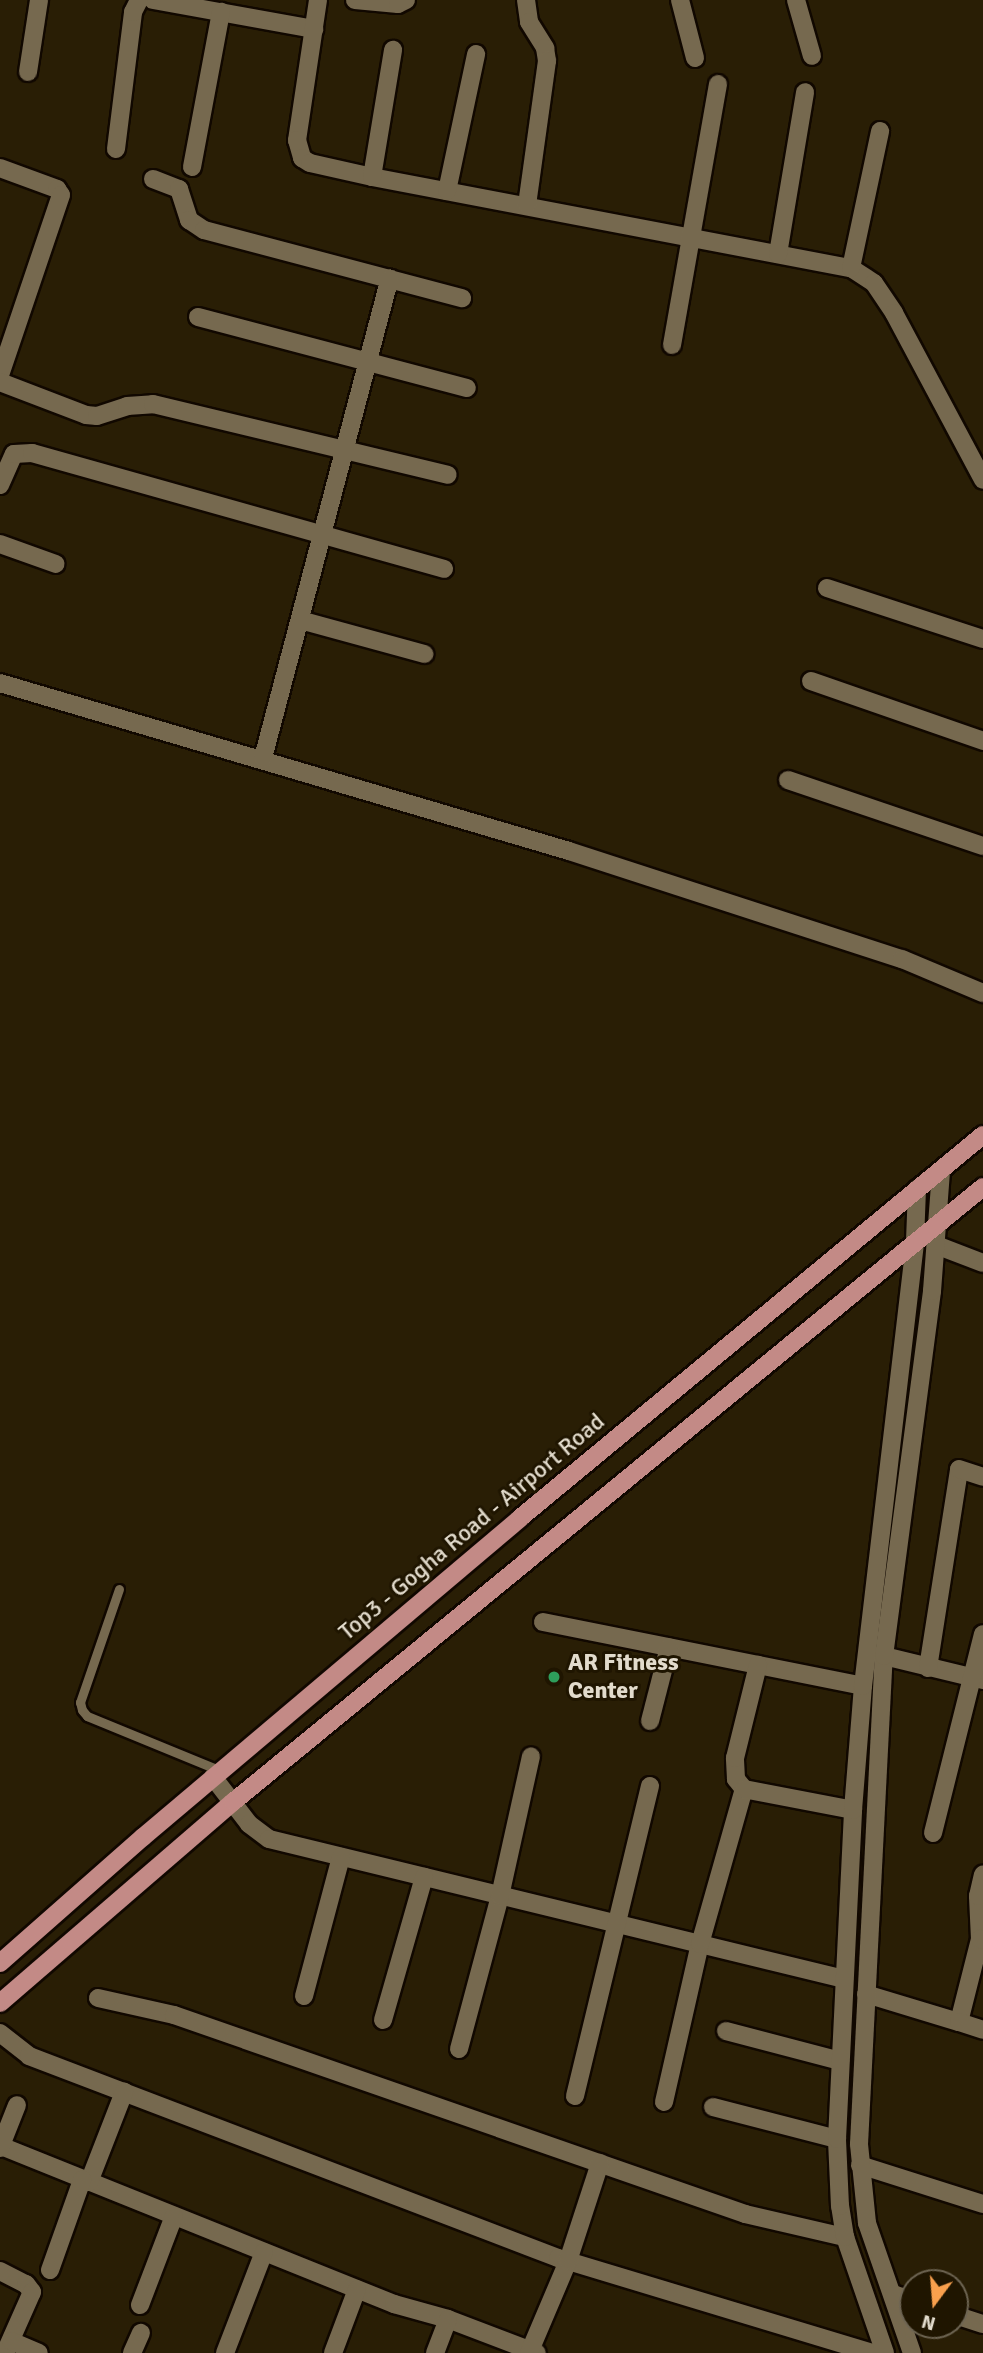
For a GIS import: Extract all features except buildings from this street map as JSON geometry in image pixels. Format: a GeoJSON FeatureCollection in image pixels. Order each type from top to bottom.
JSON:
{"type":"FeatureCollection","features":[{"type":"Feature","properties":{"kind":"main road","name":"Top3 - Gogha Road - Airport Road"},"geometry":{"type":"LineString","coordinates":[[0,1963],[217,1774],[520,1517],[983,1135]]}},
{"type":"Feature","properties":{"kind":"main road"},"geometry":{"type":"LineString","coordinates":[[0,2003],[233,1802],[983,1187]]}},
{"type":"Feature","properties":{"kind":"street"},"geometry":{"type":"LineString","coordinates":[[28,72],[39,0]]}},
{"type":"Feature","properties":{"kind":"street"},"geometry":{"type":"LineString","coordinates":[[116,149],[133,12],[139,0]]}},
{"type":"Feature","properties":{"kind":"street"},"geometry":{"type":"LineString","coordinates":[[153,0],[314,29]]}},
{"type":"Feature","properties":{"kind":"street"},"geometry":{"type":"LineString","coordinates":[[318,0],[298,150],[302,158],[310,163],[372,177],[851,268],[874,283],[894,313],[983,480]]}},
{"type":"Feature","properties":{"kind":"street"},"geometry":{"type":"LineString","coordinates":[[355,0],[398,4],[406,0]]}},
{"type":"Feature","properties":{"kind":"street"},"geometry":{"type":"LineString","coordinates":[[526,0],[528,22],[545,48],[547,61],[527,206]]}},
{"type":"Feature","properties":{"kind":"street"},"geometry":{"type":"LineString","coordinates":[[680,0],[695,58]]}},
{"type":"Feature","properties":{"kind":"street"},"geometry":{"type":"LineString","coordinates":[[796,0],[812,56]]}},
{"type":"Feature","properties":{"kind":"street"},"geometry":{"type":"LineString","coordinates":[[192,167],[221,12]]}},
{"type":"Feature","properties":{"kind":"street"},"geometry":{"type":"LineString","coordinates":[[372,177],[393,50]]}},
{"type":"Feature","properties":{"kind":"street"},"geometry":{"type":"LineString","coordinates":[[447,191],[475,54]]}},
{"type":"Feature","properties":{"kind":"street"},"geometry":{"type":"LineString","coordinates":[[672,345],[718,84]]}},
{"type":"Feature","properties":{"kind":"street"},"geometry":{"type":"LineString","coordinates":[[778,254],[805,92]]}},
{"type":"Feature","properties":{"kind":"street"},"geometry":{"type":"LineString","coordinates":[[851,268],[880,131]]}},
{"type":"Feature","properties":{"kind":"street"},"geometry":{"type":"LineString","coordinates":[[0,168],[57,189],[61,195],[0,375]]}},
{"type":"Feature","properties":{"kind":"street"},"geometry":{"type":"LineString","coordinates":[[153,179],[179,189],[189,220],[204,230],[462,298]]}},
{"type":"Feature","properties":{"kind":"street"},"geometry":{"type":"LineString","coordinates":[[263,758],[390,279]]}},
{"type":"Feature","properties":{"kind":"street"},"geometry":{"type":"LineString","coordinates":[[198,317],[467,388]]}},
{"type":"Feature","properties":{"kind":"street"},"geometry":{"type":"LineString","coordinates":[[0,382],[86,415],[97,416],[127,406],[153,404],[448,475]]}},
{"type":"Feature","properties":{"kind":"street"},"geometry":{"type":"LineString","coordinates":[[0,485],[14,454],[32,453],[444,569]]}},
{"type":"Feature","properties":{"kind":"street"},"geometry":{"type":"LineString","coordinates":[[0,544],[56,564]]}},
{"type":"Feature","properties":{"kind":"street"},"geometry":{"type":"LineString","coordinates":[[827,588],[983,639]]}},
{"type":"Feature","properties":{"kind":"street"},"geometry":{"type":"LineString","coordinates":[[300,620],[424,654]]}},
{"type":"Feature","properties":{"kind":"street"},"geometry":{"type":"LineString","coordinates":[[811,681],[983,741]]}},
{"type":"Feature","properties":{"kind":"street"},"geometry":{"type":"LineString","coordinates":[[0,683],[263,758],[658,880],[902,959],[983,993]]}},
{"type":"Feature","properties":{"kind":"street"},"geometry":{"type":"LineString","coordinates":[[788,780],[983,846]]}},
{"type":"Feature","properties":{"kind":"street"},"geometry":{"type":"LineString","coordinates":[[912,2353],[867,2223],[860,2165],[884,1656],[936,1245],[941,1170]]}},
{"type":"Feature","properties":{"kind":"street"},"geometry":{"type":"LineString","coordinates":[[885,2353],[845,2237],[840,2206],[837,2139],[853,1810],[863,1686],[915,1241],[917,1189]]}},
{"type":"Feature","properties":{"kind":"street"},"geometry":{"type":"LineString","coordinates":[[936,1245],[983,1263]]}},
{"type":"Feature","properties":{"kind":"street"},"geometry":{"type":"LineString","coordinates":[[929,1668],[958,1469],[983,1477]]}},
{"type":"Feature","properties":{"kind":"street"},"geometry":{"type":"LineString","coordinates":[[543,1622],[863,1686]]}},
{"type":"Feature","properties":{"kind":"street"},"geometry":{"type":"LineString","coordinates":[[933,1833],[977,1679],[983,1634]]}},
{"type":"Feature","properties":{"kind":"street"},"geometry":{"type":"LineString","coordinates":[[650,1721],[669,1647]]}},
{"type":"Feature","properties":{"kind":"street"},"geometry":{"type":"LineString","coordinates":[[884,1656],[977,1679]]}},
{"type":"Feature","properties":{"kind":"street"},"geometry":{"type":"LineString","coordinates":[[758,1665],[735,1758],[736,1779],[744,1789],[853,1810]]}},
{"type":"Feature","properties":{"kind":"street"},"geometry":{"type":"LineString","coordinates":[[459,2049],[500,1896],[531,1756]]}},
{"type":"Feature","properties":{"kind":"street"},"geometry":{"type":"LineString","coordinates":[[217,1774],[249,1824],[269,1839],[844,1979]]}},
{"type":"Feature","properties":{"kind":"street"},"geometry":{"type":"LineString","coordinates":[[576,2096],[650,1786]]}},
{"type":"Feature","properties":{"kind":"street"},"geometry":{"type":"LineString","coordinates":[[664,2102],[700,1944],[744,1789]]}},
{"type":"Feature","properties":{"kind":"street"},"geometry":{"type":"LineString","coordinates":[[304,1996],[341,1857]]}},
{"type":"Feature","properties":{"kind":"street"},"geometry":{"type":"LineString","coordinates":[[958,2022],[982,1939],[978,1896],[983,1875]]}},
{"type":"Feature","properties":{"kind":"street"},"geometry":{"type":"LineString","coordinates":[[383,2020],[424,1877]]}},
{"type":"Feature","properties":{"kind":"street"},"geometry":{"type":"LineString","coordinates":[[866,1994],[983,2030]]}},
{"type":"Feature","properties":{"kind":"street"},"geometry":{"type":"LineString","coordinates":[[98,1998],[174,2015],[745,2214],[845,2237]]}},
{"type":"Feature","properties":{"kind":"street"},"geometry":{"type":"LineString","coordinates":[[726,2031],[840,2060]]}},
{"type":"Feature","properties":{"kind":"street"},"geometry":{"type":"LineString","coordinates":[[0,2033],[29,2056],[568,2261],[872,2353]]}},
{"type":"Feature","properties":{"kind":"street"},"geometry":{"type":"LineString","coordinates":[[50,2270],[124,2092]]}},
{"type":"Feature","properties":{"kind":"street"},"geometry":{"type":"LineString","coordinates":[[17,2105],[0,2147],[357,2289],[448,2319],[532,2352],[568,2261],[600,2163]]}},
{"type":"Feature","properties":{"kind":"street"},"geometry":{"type":"LineString","coordinates":[[713,2107],[837,2139]]}},
{"type":"Feature","properties":{"kind":"street"},"geometry":{"type":"LineString","coordinates":[[860,2165],[983,2204]]}},
{"type":"Feature","properties":{"kind":"street"},"geometry":{"type":"LineString","coordinates":[[140,2305],[174,2216]]}},
{"type":"Feature","properties":{"kind":"street"},"geometry":{"type":"LineString","coordinates":[[225,2353],[264,2252]]}},
{"type":"Feature","properties":{"kind":"street"},"geometry":{"type":"LineString","coordinates":[[0,2271],[26,2284],[32,2292],[8,2347],[39,2353]]}},
{"type":"Feature","properties":{"kind":"street"},"geometry":{"type":"LineString","coordinates":[[333,2353],[357,2289]]}},
{"type":"Feature","properties":{"kind":"street"},"geometry":{"type":"LineString","coordinates":[[893,2294],[899,2296]]}},
{"type":"Feature","properties":{"kind":"street"},"geometry":{"type":"LineString","coordinates":[[435,2353],[448,2319]]}},
{"type":"Feature","properties":{"kind":"street"},"geometry":{"type":"LineString","coordinates":[[132,2353],[141,2333]]}},
{"type":"Feature","properties":{"kind":"lane"},"geometry":{"type":"LineString","coordinates":[[119,1589],[80,1703],[82,1710],[87,1716],[217,1774]]}},
{"type":"Feature","properties":{"kind":"place","name":"AR Fitness Center"},"geometry":{"type":"Point","coordinates":[554,1677]}}]}
